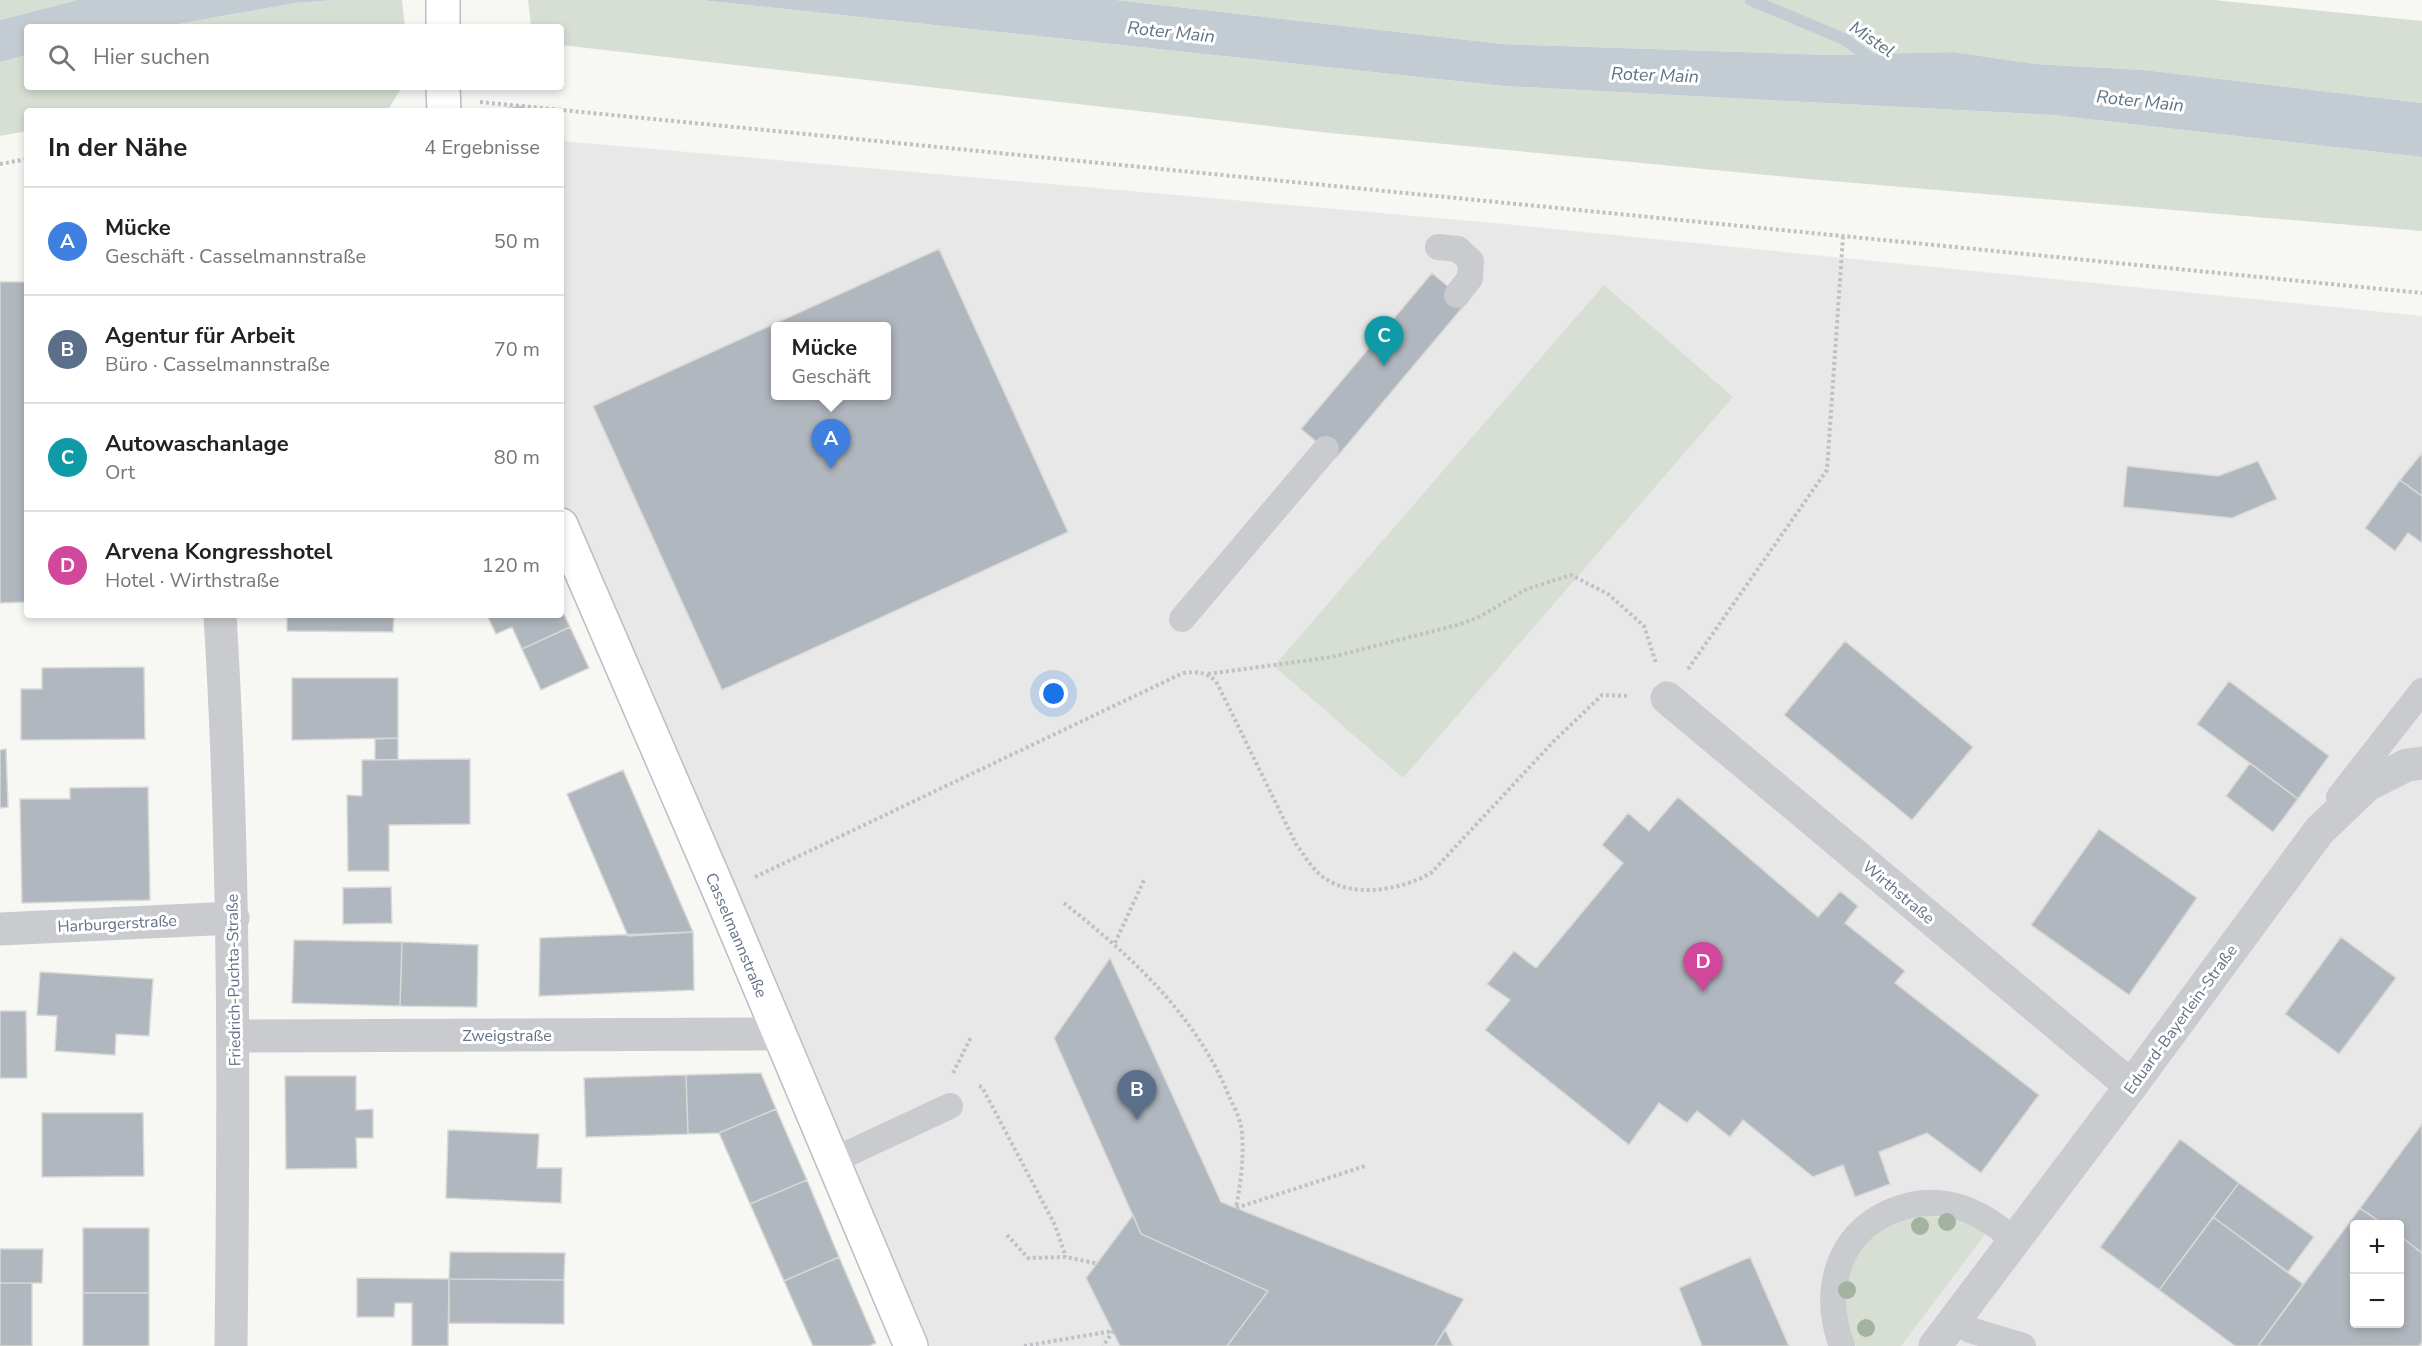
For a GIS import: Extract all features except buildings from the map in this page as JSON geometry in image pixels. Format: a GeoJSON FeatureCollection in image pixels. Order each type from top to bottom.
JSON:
{"type":"FeatureCollection","features":[{"type":"Feature","properties":{"kind":"street"},"geometry":{"type":"LineString","coordinates":[[442,0],[443,24]]}},
{"type":"Feature","properties":{"kind":"street","name":"Casselmannstraße"},"geometry":{"type":"LineString","coordinates":[[564,532],[720,893],[910,1346]]}},
{"type":"Feature","properties":{"kind":"street","name":"Friedrich-Puchta-Straße"},"geometry":{"type":"LineString","coordinates":[[220,618],[233,918],[235,1036],[231,1346]]}},
{"type":"Feature","properties":{"kind":"street","name":"Wirthstraße"},"geometry":{"type":"LineString","coordinates":[[1667,698],[2132,1086]]}},
{"type":"Feature","properties":{"kind":"street"},"geometry":{"type":"LineString","coordinates":[[2319,831],[2367,785],[2407,765],[2422,763]]}},
{"type":"Feature","properties":{"kind":"street","name":"Eduard-Bayerlein-Straße"},"geometry":{"type":"LineString","coordinates":[[1935,1346],[2132,1086],[2319,831]]}},
{"type":"Feature","properties":{"kind":"street","name":"Harburgerstraße"},"geometry":{"type":"LineString","coordinates":[[0,929],[233,918]]}},
{"type":"Feature","properties":{"kind":"street","name":"Zweigstraße"},"geometry":{"type":"LineString","coordinates":[[235,1036],[779,1034]]}},
{"type":"Feature","properties":{"kind":"lane"},"geometry":{"type":"LineString","coordinates":[[1438,247],[1458,249],[1471,261],[1470,278],[1457,295]]}},
{"type":"Feature","properties":{"kind":"lane"},"geometry":{"type":"LineString","coordinates":[[1182,619],[1326,449]]}},
{"type":"Feature","properties":{"kind":"lane","name":"Eduard-Bayerlein-Straße"},"geometry":{"type":"LineString","coordinates":[[2319,831],[2342,793],[2422,691]]}},
{"type":"Feature","properties":{"kind":"lane"},"geometry":{"type":"LineString","coordinates":[[832,1161],[950,1106]]}},
{"type":"Feature","properties":{"kind":"lane"},"geometry":{"type":"LineString","coordinates":[[1842,1346],[1834,1327],[1831,1302],[1838,1263],[1857,1234],[1881,1216],[1924,1203],[1946,1203],[1977,1213],[2014,1241]]}},
{"type":"Feature","properties":{"kind":"lane"},"geometry":{"type":"LineString","coordinates":[[1955,1319],[1970,1330],[2024,1346]]}},
{"type":"Feature","properties":{"kind":"path"},"geometry":{"type":"LineString","coordinates":[[444,99],[539,108]]}},
{"type":"Feature","properties":{"kind":"path"},"geometry":{"type":"LineString","coordinates":[[520,108],[529,107]]}},
{"type":"Feature","properties":{"kind":"path"},"geometry":{"type":"LineString","coordinates":[[564,110],[2422,293]]}},
{"type":"Feature","properties":{"kind":"path"},"geometry":{"type":"LineString","coordinates":[[0,164],[24,160]]}},
{"type":"Feature","properties":{"kind":"path"},"geometry":{"type":"LineString","coordinates":[[1667,698],[1827,470],[1843,237]]}},
{"type":"Feature","properties":{"kind":"path"},"geometry":{"type":"LineString","coordinates":[[720,893],[1183,672],[1195,671],[1208,674],[1332,657],[1457,625],[1477,618],[1527,589],[1571,575],[1608,594],[1644,626],[1667,698]]}},
{"type":"Feature","properties":{"kind":"path"},"geometry":{"type":"LineString","coordinates":[[1208,674],[1216,681],[1224,696],[1296,844],[1324,878],[1353,890],[1402,886],[1418,881],[1432,872],[1553,742],[1602,695],[1667,698]]}},
{"type":"Feature","properties":{"kind":"path"},"geometry":{"type":"LineString","coordinates":[[1115,943],[1144,880]]}},
{"type":"Feature","properties":{"kind":"path"},"geometry":{"type":"LineString","coordinates":[[1064,903],[1115,943],[1166,997],[1198,1036],[1220,1074],[1241,1124],[1242,1174],[1236,1208],[1365,1166]]}},
{"type":"Feature","properties":{"kind":"path"},"geometry":{"type":"LineString","coordinates":[[962,1080],[951,1076],[971,1037]]}},
{"type":"Feature","properties":{"kind":"path"},"geometry":{"type":"LineString","coordinates":[[972,1083],[982,1087],[1055,1225],[1066,1257]]}},
{"type":"Feature","properties":{"kind":"path"},"geometry":{"type":"LineString","coordinates":[[1006,1234],[1028,1258],[1066,1257],[1099,1264]]}},
{"type":"Feature","properties":{"kind":"path"},"geometry":{"type":"LineString","coordinates":[[1024,1346],[1113,1331],[1102,1346]]}},
{"type":"Feature","properties":{"kind":"shaded area"},"geometry":{"type":"Polygon","coordinates":[[[0,0],[77,0],[0,20],[0,0]]]}},
{"type":"Feature","properties":{"kind":"shaded area"},"geometry":{"type":"Polygon","coordinates":[[[336,0],[402,0],[405,24],[178,24],[296,3],[336,0]]]}},
{"type":"Feature","properties":{"kind":"shaded area"},"geometry":{"type":"Polygon","coordinates":[[[528,0],[701,0],[1503,86],[2052,115],[2422,157],[2422,231],[1808,179],[1330,133],[564,45],[564,24],[531,24],[528,0]]]}},
{"type":"Feature","properties":{"kind":"shaded area"},"geometry":{"type":"Polygon","coordinates":[[[1116,0],[2214,0],[2422,21],[2422,103],[2144,70],[2035,64],[1953,52],[1830,55],[1503,44],[1116,0]]]}},
{"type":"Feature","properties":{"kind":"shaded area"},"geometry":{"type":"Polygon","coordinates":[[[24,56],[24,90],[400,90],[389,108],[24,108],[24,132],[0,136],[0,62],[24,56]]]}},
{"type":"Feature","properties":{"kind":"shaded area"},"geometry":{"type":"Polygon","coordinates":[[[564,141],[1505,224],[2422,316],[2422,1346],[912,1346],[564,528],[564,141]]]}},
{"type":"Feature","properties":{"kind":"shaded area"},"geometry":{"type":"Polygon","coordinates":[[[1604,285],[1733,397],[1403,778],[1274,666],[1604,285]]]}},
{"type":"Feature","properties":{"kind":"shaded area"},"geometry":{"type":"Polygon","coordinates":[[[1925,1215],[1958,1219],[1986,1233],[1901,1346],[1856,1346],[1848,1331],[1844,1314],[1847,1281],[1853,1265],[1872,1238],[1885,1228],[1900,1221],[1925,1215]]]}},
{"type":"Feature","properties":{"kind":"water"},"geometry":{"type":"Polygon","coordinates":[[[77,0],[336,0],[296,3],[178,24],[24,24],[24,56],[0,62],[0,20],[77,0]]]}},
{"type":"Feature","properties":{"kind":"water","name":"Roter Main"},"geometry":{"type":"Polygon","coordinates":[[[701,0],[1116,0],[1503,44],[1830,55],[1953,52],[2035,64],[2144,70],[2422,103],[2422,157],[2052,115],[1503,86],[701,0]]]}},
{"type":"Feature","properties":{"kind":"waterway","name":"Mistel"},"geometry":{"type":"LineString","coordinates":[[1751,0],[1844,39],[1878,64]]}},
{"type":"Feature","properties":{"kind":"place","name":"Autowaschanlage"},"geometry":{"type":"Point","coordinates":[1384,366]}},
{"type":"Feature","properties":{"kind":"place","name":"Mücke"},"geometry":{"type":"Point","coordinates":[831,469]}},
{"type":"Feature","properties":{"kind":"place","name":"Arvena Kongresshotel"},"geometry":{"type":"Point","coordinates":[1703,992]}},
{"type":"Feature","properties":{"kind":"place","name":"Agentur für Arbeit"},"geometry":{"type":"Point","coordinates":[1137,1120]}}]}
